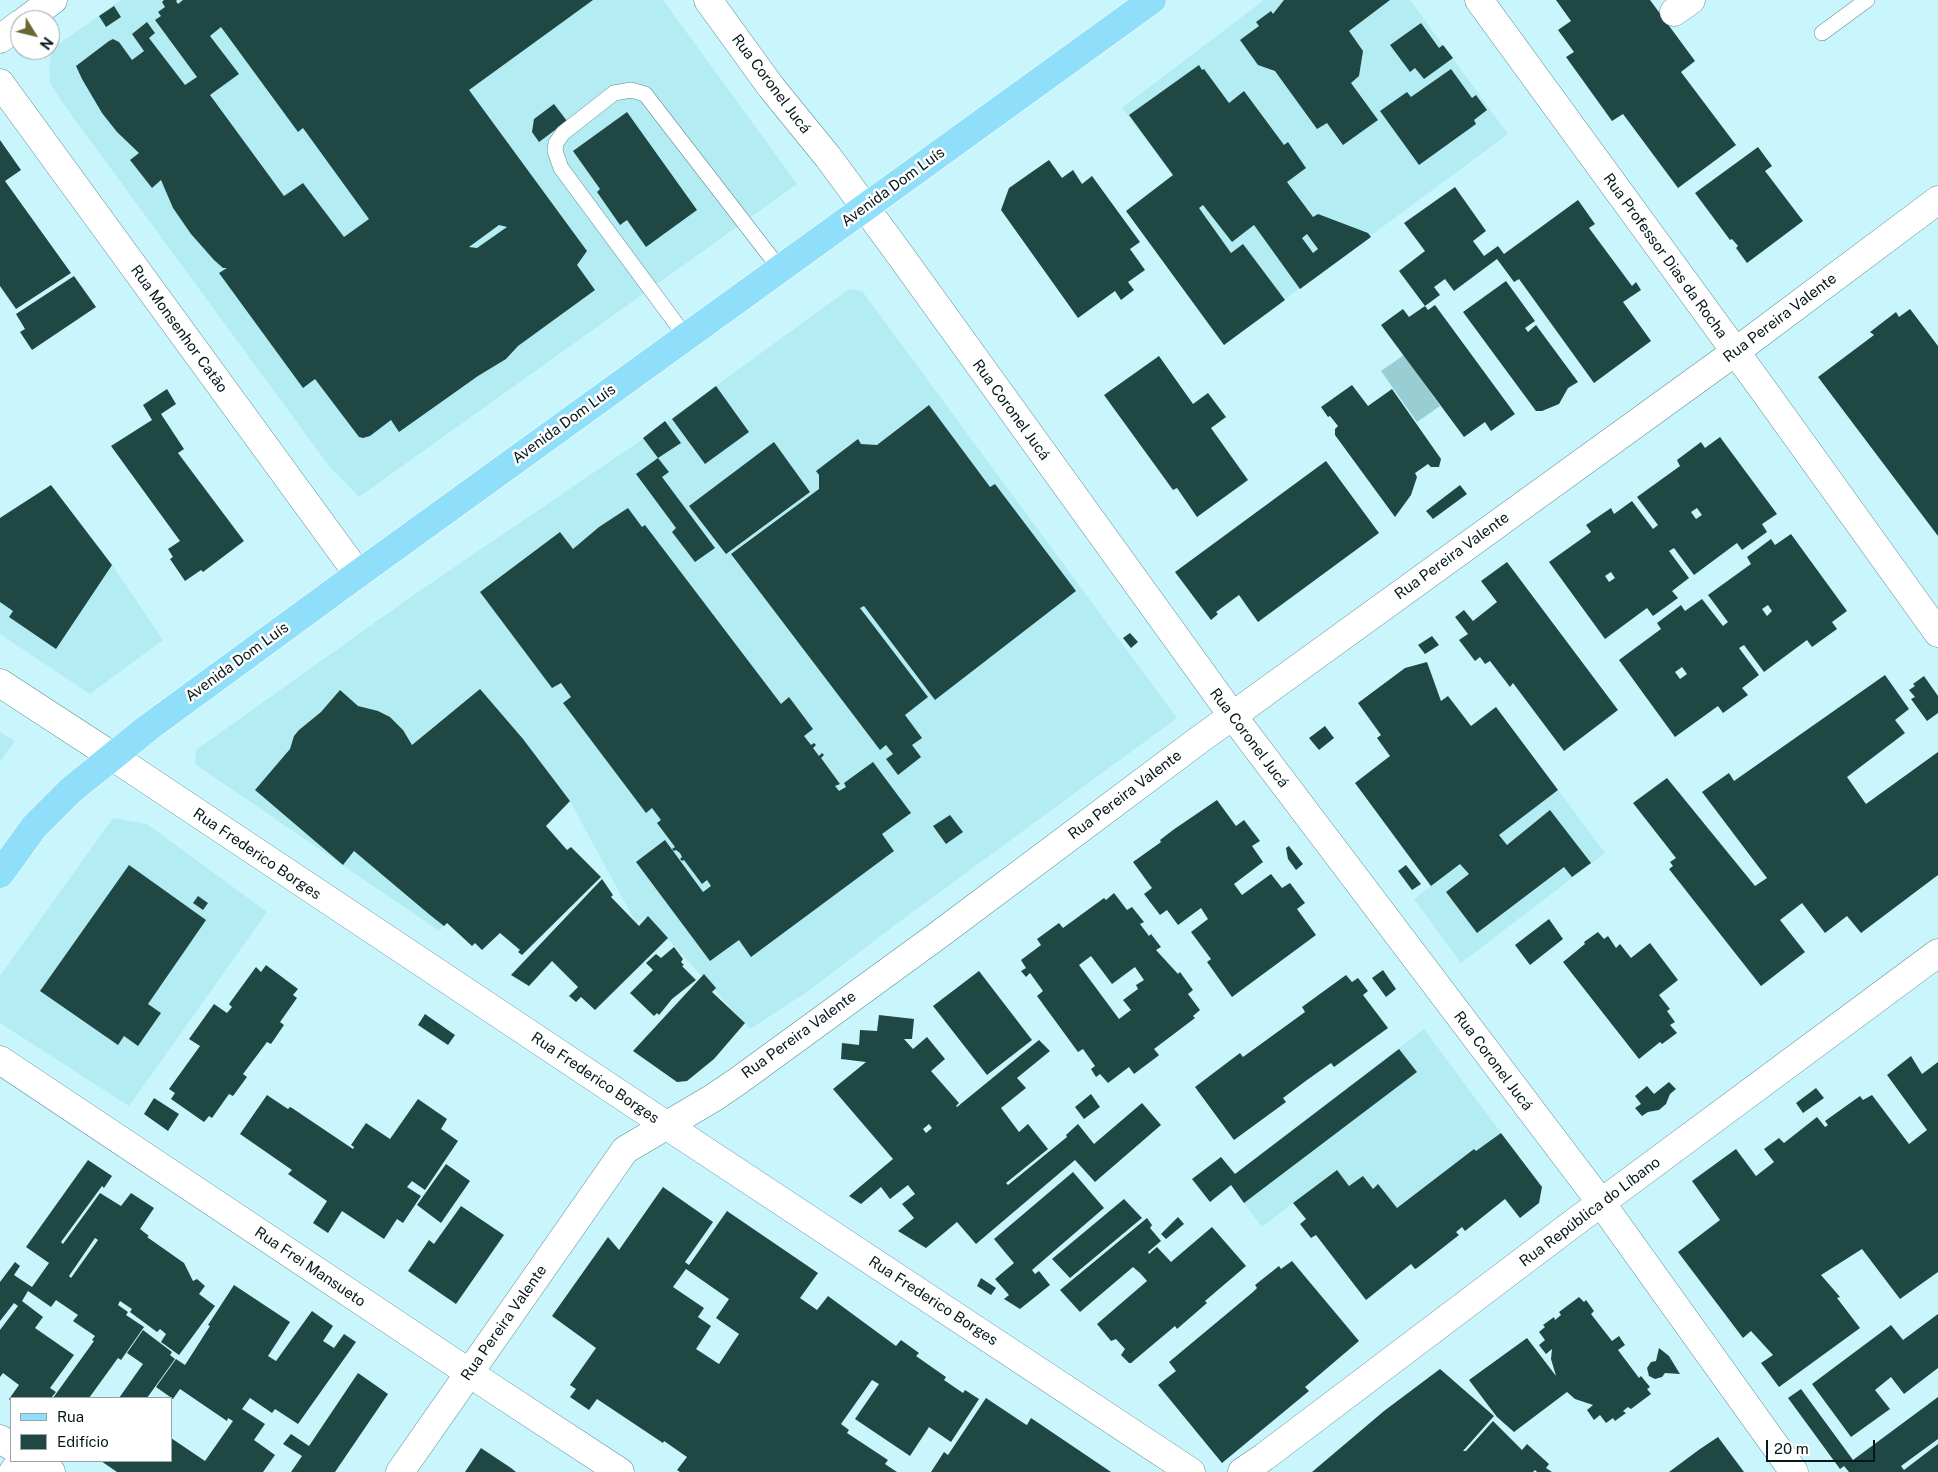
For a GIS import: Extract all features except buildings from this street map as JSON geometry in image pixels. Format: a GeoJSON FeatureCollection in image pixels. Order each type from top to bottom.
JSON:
{"type":"FeatureCollection","features":[{"type":"Feature","properties":{"kind":"main road","name":"Avenida Dom Luís"},"geometry":{"type":"LineString","coordinates":[[0,874],[34,827],[70,790],[149,727],[1152,0]]}},
{"type":"Feature","properties":{"kind":"street"},"geometry":{"type":"LineString","coordinates":[[40,10],[53,0]]}},
{"type":"Feature","properties":{"kind":"street","name":"Rua Coronel Jucá"},"geometry":{"type":"LineString","coordinates":[[708,0],[771,86],[828,157],[1232,715],[1602,1204],[1794,1472]]}},
{"type":"Feature","properties":{"kind":"street","name":"Rua Professor Dias da Rocha"},"geometry":{"type":"LineString","coordinates":[[1479,0],[1938,633]]}},
{"type":"Feature","properties":{"kind":"street","name":"Rua Monsenhor Catão"},"geometry":{"type":"LineString","coordinates":[[0,83],[358,574]]}},
{"type":"Feature","properties":{"kind":"street","name":"Rua Pereira Valente"},"geometry":{"type":"LineString","coordinates":[[400,1472],[468,1372],[625,1150],[738,1081],[937,936],[1232,715],[1735,352],[1938,200]]}},
{"type":"Feature","properties":{"kind":"street","name":"Rua Frederico Borges"},"geometry":{"type":"LineString","coordinates":[[0,683],[1190,1472]]}},
{"type":"Feature","properties":{"kind":"street","name":"Rua República do Líbano"},"geometry":{"type":"LineString","coordinates":[[1242,1472],[1264,1458],[1938,953]]}},
{"type":"Feature","properties":{"kind":"street","name":"Rua Frei Mansueto"},"geometry":{"type":"LineString","coordinates":[[0,1060],[620,1472]]}},
{"type":"Feature","properties":{"kind":"street"},"geometry":{"type":"LineString","coordinates":[[36,1462],[51,1472]]}},
{"type":"Feature","properties":{"kind":"lane"},"geometry":{"type":"LineString","coordinates":[[1822,33],[1867,0]]}},
{"type":"Feature","properties":{"kind":"lane"},"geometry":{"type":"LineString","coordinates":[[686,337],[561,168],[555,151],[556,143],[563,133],[614,93],[631,90],[645,94],[780,269]]}},
{"type":"Feature","properties":{"kind":"shaded area"},"geometry":{"type":"Polygon","coordinates":[[[121,0],[663,0],[797,184],[359,497],[329,466],[62,102],[50,83],[49,69],[50,60],[60,60],[60,43],[121,0]]]}},
{"type":"Feature","properties":{"kind":"shaded area"},"geometry":{"type":"Polygon","coordinates":[[[1264,0],[1410,0],[1508,134],[1273,308],[1122,108],[1264,0]]]}},
{"type":"Feature","properties":{"kind":"shaded area"},"geometry":{"type":"Polygon","coordinates":[[[849,289],[862,291],[1177,718],[807,992],[750,1029],[648,917],[636,923],[570,801],[439,931],[195,764],[196,750],[415,594],[640,441],[849,289]]]}},
{"type":"Feature","properties":{"kind":"shaded area"},"geometry":{"type":"Polygon","coordinates":[[[1404,355],[1440,406],[1417,422],[1381,371],[1404,355]]]}},
{"type":"Feature","properties":{"kind":"shaded area"},"geometry":{"type":"Polygon","coordinates":[[[51,485],[112,565],[163,640],[90,694],[0,634],[0,517],[51,485]]]}},
{"type":"Feature","properties":{"kind":"shaded area"},"geometry":{"type":"Polygon","coordinates":[[[0,732],[15,741],[0,762],[0,732]]]}},
{"type":"Feature","properties":{"kind":"shaded area"},"geometry":{"type":"Polygon","coordinates":[[[1558,790],[1605,853],[1461,963],[1414,899],[1558,790]]]}},
{"type":"Feature","properties":{"kind":"shaded area"},"geometry":{"type":"Polygon","coordinates":[[[113,818],[147,824],[267,912],[129,1106],[0,1023],[0,976],[113,818]]]}},
{"type":"Feature","properties":{"kind":"shaded area"},"geometry":{"type":"Polygon","coordinates":[[[1424,1029],[1501,1133],[1476,1151],[1474,1149],[1397,1208],[1378,1185],[1373,1189],[1363,1176],[1349,1186],[1336,1170],[1262,1227],[1227,1180],[1424,1029]]]}}]}
